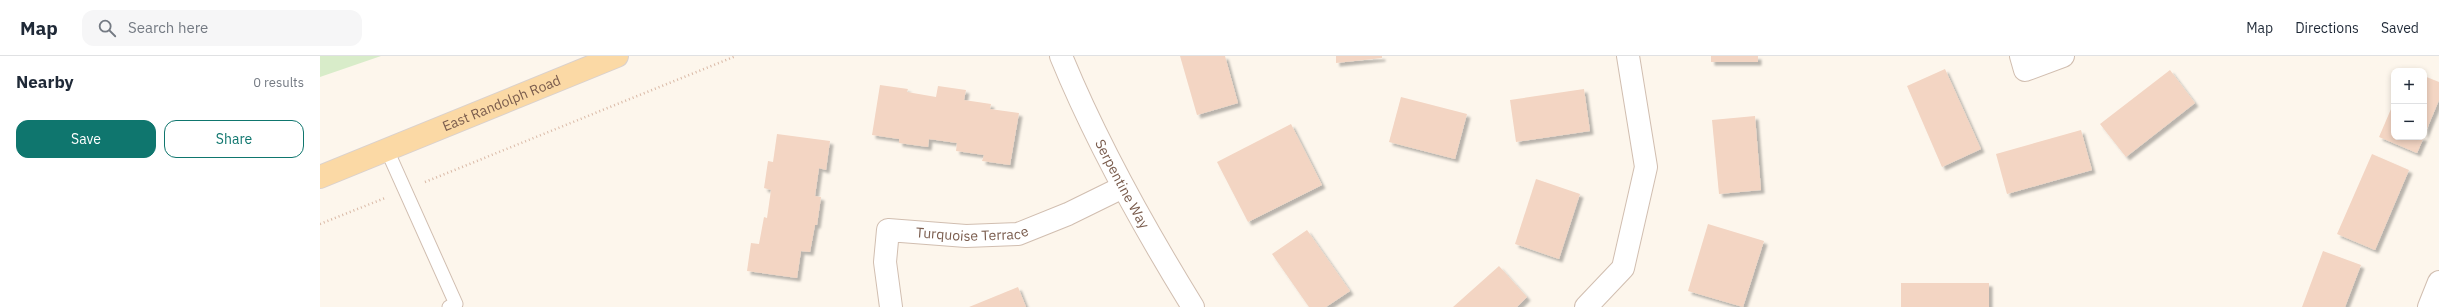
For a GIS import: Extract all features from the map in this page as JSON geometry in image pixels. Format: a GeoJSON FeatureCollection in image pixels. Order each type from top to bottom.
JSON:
{"type":"FeatureCollection","features":[{"type":"Feature","properties":{"kind":"main road","name":"East Randolph Road"},"geometry":{"type":"LineString","coordinates":[[320,177],[617,56]]}},
{"type":"Feature","properties":{"kind":"main road","name":"East Randolph Road"},"geometry":{"type":"LineString","coordinates":[[320,167],[387,150]]}},
{"type":"Feature","properties":{"kind":"street","name":"Serpentine Way"},"geometry":{"type":"LineString","coordinates":[[1061,56],[1084,112],[1123,187],[1148,233],[1193,307]]}},
{"type":"Feature","properties":{"kind":"street"},"geometry":{"type":"LineString","coordinates":[[1586,307],[1622,268],[1646,167],[1628,56]]}},
{"type":"Feature","properties":{"kind":"street"},"geometry":{"type":"LineString","coordinates":[[2021,56],[2025,70],[2064,56]]}},
{"type":"Feature","properties":{"kind":"street","name":"Turquoise Terrace"},"geometry":{"type":"LineString","coordinates":[[890,307],[885,262],[888,230],[966,236],[1018,234],[1068,214],[1123,187]]}},
{"type":"Feature","properties":{"kind":"street"},"geometry":{"type":"LineString","coordinates":[[2429,307],[2439,282]]}},
{"type":"Feature","properties":{"kind":"lane"},"geometry":{"type":"LineString","coordinates":[[387,150],[456,304],[449,307]]}},
{"type":"Feature","properties":{"kind":"path"},"geometry":{"type":"LineString","coordinates":[[320,224],[736,56]]}},
{"type":"Feature","properties":{"kind":"green space"},"geometry":{"type":"Polygon","coordinates":[[[320,56],[381,56],[320,77],[320,56]]]}},
{"type":"Feature","properties":{"kind":"building"},"geometry":{"type":"Polygon","coordinates":[[[1180,56],[1225,56],[1238,103],[1197,115],[1180,56]]]}},
{"type":"Feature","properties":{"kind":"building"},"geometry":{"type":"Polygon","coordinates":[[[1336,56],[1382,56],[1382,58],[1336,63],[1336,56]]]}},
{"type":"Feature","properties":{"kind":"building"},"geometry":{"type":"Polygon","coordinates":[[[1711,56],[1758,56],[1758,62],[1711,62],[1711,56]]]}},
{"type":"Feature","properties":{"kind":"building"},"geometry":{"type":"Polygon","coordinates":[[[1945,69],[1981,149],[1942,167],[1907,86],[1945,69]]]}},
{"type":"Feature","properties":{"kind":"building"},"geometry":{"type":"Polygon","coordinates":[[[2170,70],[2195,103],[2126,157],[2100,124],[2170,70]]]}},
{"type":"Feature","properties":{"kind":"building"},"geometry":{"type":"Polygon","coordinates":[[[2427,77],[2439,82],[2439,100],[2427,129],[2427,77]]]}},
{"type":"Feature","properties":{"kind":"building"},"geometry":{"type":"Polygon","coordinates":[[[880,85],[908,89],[907,92],[936,97],[938,86],[966,90],[964,100],[991,104],[990,109],[1019,113],[1010,165],[982,161],[984,155],[956,151],[957,143],[929,139],[928,147],[899,143],[899,139],[872,135],[880,85]]]}},
{"type":"Feature","properties":{"kind":"building"},"geometry":{"type":"Polygon","coordinates":[[[1584,89],[1590,131],[1516,142],[1510,100],[1584,89]]]}},
{"type":"Feature","properties":{"kind":"building"},"geometry":{"type":"Polygon","coordinates":[[[1401,97],[1467,114],[1455,159],[1389,142],[1401,97]]]}},
{"type":"Feature","properties":{"kind":"building"},"geometry":{"type":"Polygon","coordinates":[[[2391,109],[2391,140],[2423,140],[2417,153],[2379,137],[2391,109]]]}},
{"type":"Feature","properties":{"kind":"building"},"geometry":{"type":"Polygon","coordinates":[[[1755,116],[1761,190],[1719,194],[1712,120],[1755,116]]]}},
{"type":"Feature","properties":{"kind":"building"},"geometry":{"type":"Polygon","coordinates":[[[1291,124],[1322,185],[1248,222],[1217,162],[1291,124]]]}},
{"type":"Feature","properties":{"kind":"building"},"geometry":{"type":"Polygon","coordinates":[[[2081,130],[2092,170],[2007,194],[1996,154],[2081,130]]]}},
{"type":"Feature","properties":{"kind":"building"},"geometry":{"type":"Polygon","coordinates":[[[777,134],[830,141],[826,170],[819,168],[815,196],[821,197],[817,225],[815,225],[810,252],[801,251],[797,278],[747,271],[751,243],[759,244],[764,217],[767,218],[771,190],[764,188],[768,161],[773,162],[777,134]]]}},
{"type":"Feature","properties":{"kind":"building"},"geometry":{"type":"Polygon","coordinates":[[[2372,154],[2409,170],[2375,250],[2337,234],[2372,154]]]}},
{"type":"Feature","properties":{"kind":"building"},"geometry":{"type":"Polygon","coordinates":[[[1536,179],[1580,194],[1559,259],[1515,244],[1536,179]]]}},
{"type":"Feature","properties":{"kind":"building"},"geometry":{"type":"Polygon","coordinates":[[[1708,224],[1764,241],[1743,307],[1688,291],[1708,224]]]}},
{"type":"Feature","properties":{"kind":"building"},"geometry":{"type":"Polygon","coordinates":[[[1307,230],[1350,291],[1326,307],[1309,307],[1272,254],[1307,230]]]}},
{"type":"Feature","properties":{"kind":"building"},"geometry":{"type":"Polygon","coordinates":[[[2323,251],[2361,265],[2345,307],[2302,307],[2323,251]]]}},
{"type":"Feature","properties":{"kind":"building"},"geometry":{"type":"Polygon","coordinates":[[[1499,266],[1527,297],[1517,307],[1453,307],[1499,266]]]}},
{"type":"Feature","properties":{"kind":"building"},"geometry":{"type":"Polygon","coordinates":[[[1901,283],[1989,283],[1989,307],[1901,307],[1901,283]]]}},
{"type":"Feature","properties":{"kind":"building"},"geometry":{"type":"Polygon","coordinates":[[[1018,287],[1026,307],[969,307],[1018,287]]]}}]}
